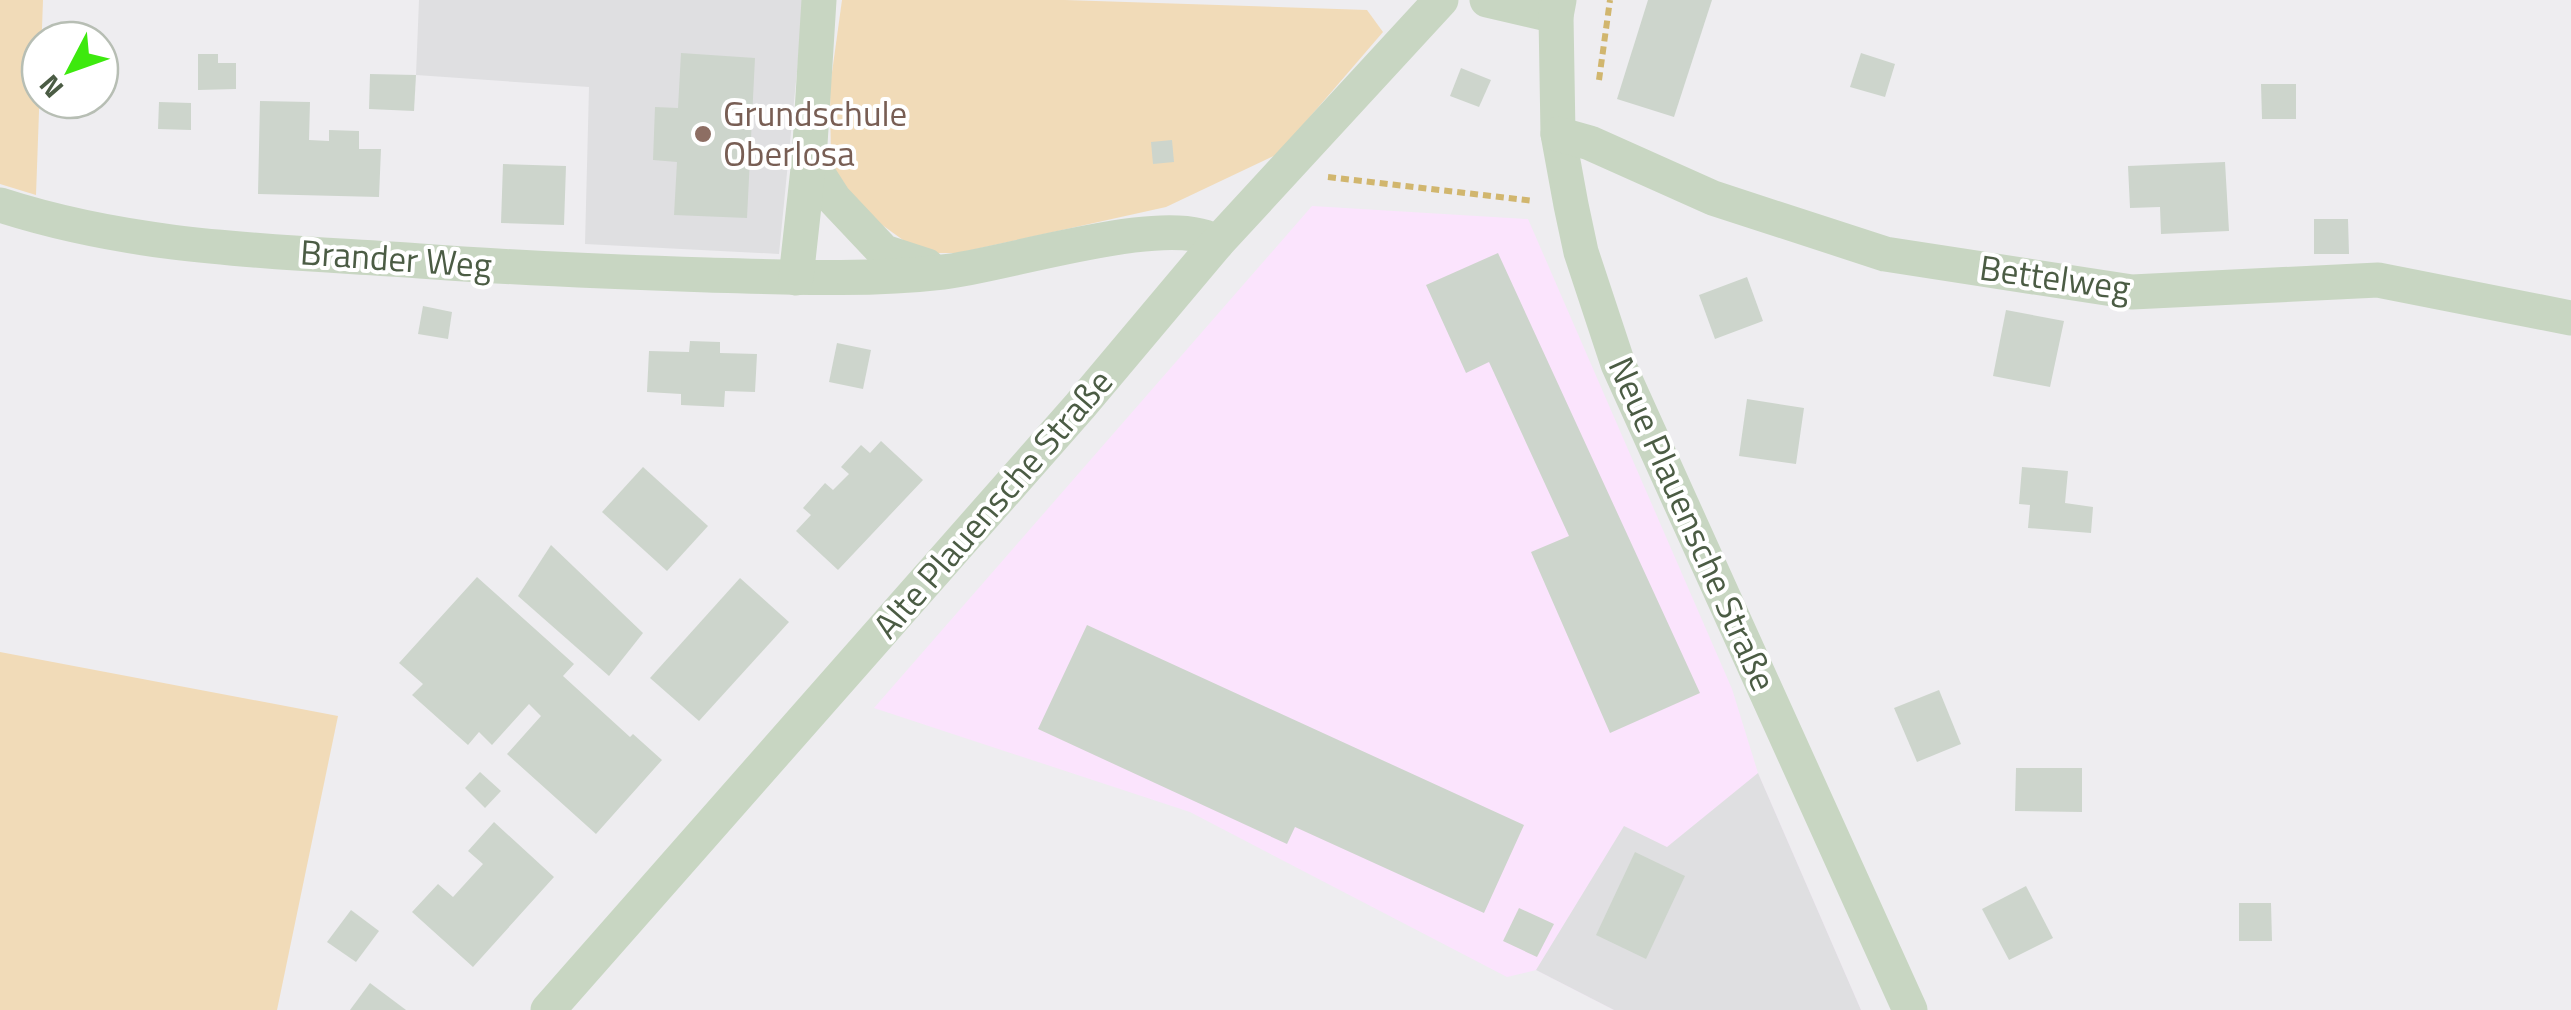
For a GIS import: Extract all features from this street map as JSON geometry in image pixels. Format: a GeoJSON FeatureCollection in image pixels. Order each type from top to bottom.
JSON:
{"type":"FeatureCollection","features":[{"type":"Feature","properties":{"kind":"street"},"geometry":{"type":"LineString","coordinates":[[796,278],[809,160],[819,0]]}},
{"type":"Feature","properties":{"kind":"street","name":"Alte Plauensche Straße"},"geometry":{"type":"LineString","coordinates":[[548,1010],[1080,406],[1218,243],[1440,0]]}},
{"type":"Feature","properties":{"kind":"street","name":"Neue Plauensche Straße"},"geometry":{"type":"LineString","coordinates":[[1488,0],[1557,8],[1574,138],[1571,205],[1581,252],[1618,364],[1910,1010]]}},
{"type":"Feature","properties":{"kind":"street","name":"Bettelweg"},"geometry":{"type":"LineString","coordinates":[[1574,138],[1713,198],[1886,254],[2132,292],[2378,280],[2571,318]]}},
{"type":"Feature","properties":{"kind":"street","name":"Brander Weg"},"geometry":{"type":"LineString","coordinates":[[809,160],[834,199],[884,252],[944,272]]}},
{"type":"Feature","properties":{"kind":"street","name":"Brander Weg"},"geometry":{"type":"LineString","coordinates":[[0,205],[56,223],[157,242],[538,270],[796,278],[944,272],[1149,232],[1207,236],[1218,243]]}},
{"type":"Feature","properties":{"kind":"path"},"geometry":{"type":"LineString","coordinates":[[1574,138],[1610,0]]}},
{"type":"Feature","properties":{"kind":"path"},"geometry":{"type":"LineString","coordinates":[[1283,172],[1571,205]]}},
{"type":"Feature","properties":{"kind":"shaded area"},"geometry":{"type":"Polygon","coordinates":[[[0,0],[43,0],[42,20],[20,20],[20,120],[39,120],[36,195],[0,184],[0,0]]]}},
{"type":"Feature","properties":{"kind":"shaded area"},"geometry":{"type":"Polygon","coordinates":[[[419,0],[804,0],[779,254],[585,244],[589,87],[416,75],[419,0]]]}},
{"type":"Feature","properties":{"kind":"shaded area"},"geometry":{"type":"Polygon","coordinates":[[[842,0],[1065,0],[1367,10],[1383,32],[1278,154],[1166,207],[958,253],[921,253],[860,209],[831,163],[830,87],[842,0]]]}},
{"type":"Feature","properties":{"kind":"shaded area"},"geometry":{"type":"Polygon","coordinates":[[[1312,206],[1528,219],[1732,689],[1758,773],[1861,1010],[1614,1010],[1536,970],[1507,977],[1190,812],[874,708],[1312,206]]]}},
{"type":"Feature","properties":{"kind":"shaded area"},"geometry":{"type":"Polygon","coordinates":[[[0,652],[338,716],[277,1010],[0,1010],[0,652]]]}},
{"type":"Feature","properties":{"kind":"shaded area"},"geometry":{"type":"Polygon","coordinates":[[[1758,773],[1861,1010],[1614,1010],[1536,970],[1624,826],[1667,847],[1758,773]]]}},
{"type":"Feature","properties":{"kind":"building"},"geometry":{"type":"Polygon","coordinates":[[[1648,0],[1712,0],[1674,117],[1617,99],[1648,0]]]}},
{"type":"Feature","properties":{"kind":"building","name":"Grundschule Oberlosa"},"geometry":{"type":"Polygon","coordinates":[[[681,53],[755,58],[747,218],[674,215],[677,162],[653,160],[655,107],[678,108],[681,53]]]}},
{"type":"Feature","properties":{"kind":"building"},"geometry":{"type":"Polygon","coordinates":[[[1861,53],[1895,64],[1885,97],[1850,87],[1861,53]]]}},
{"type":"Feature","properties":{"kind":"building"},"geometry":{"type":"Polygon","coordinates":[[[198,54],[218,54],[218,63],[236,63],[236,89],[198,90],[198,54]]]}},
{"type":"Feature","properties":{"kind":"building"},"geometry":{"type":"Polygon","coordinates":[[[1461,68],[1491,80],[1479,107],[1450,96],[1461,68]]]}},
{"type":"Feature","properties":{"kind":"building"},"geometry":{"type":"Polygon","coordinates":[[[370,74],[416,75],[414,111],[369,109],[370,74]]]}},
{"type":"Feature","properties":{"kind":"building"},"geometry":{"type":"Polygon","coordinates":[[[2261,84],[2296,84],[2296,119],[2262,119],[2261,84]]]}},
{"type":"Feature","properties":{"kind":"building"},"geometry":{"type":"Polygon","coordinates":[[[260,101],[310,102],[309,140],[329,141],[329,130],[359,131],[359,149],[381,149],[379,197],[258,194],[260,101]]]}},
{"type":"Feature","properties":{"kind":"building"},"geometry":{"type":"Polygon","coordinates":[[[159,102],[191,103],[191,130],[158,129],[159,102]]]}},
{"type":"Feature","properties":{"kind":"building"},"geometry":{"type":"Polygon","coordinates":[[[1172,140],[1174,162],[1153,164],[1151,142],[1172,140]]]}},
{"type":"Feature","properties":{"kind":"building"},"geometry":{"type":"Polygon","coordinates":[[[2225,162],[2229,231],[2161,234],[2160,207],[2130,208],[2128,166],[2225,162]]]}},
{"type":"Feature","properties":{"kind":"building"},"geometry":{"type":"Polygon","coordinates":[[[503,164],[566,166],[564,225],[501,223],[503,164]]]}},
{"type":"Feature","properties":{"kind":"building"},"geometry":{"type":"Polygon","coordinates":[[[2314,219],[2348,219],[2349,254],[2314,254],[2314,219]]]}},
{"type":"Feature","properties":{"kind":"building"},"geometry":{"type":"Polygon","coordinates":[[[1498,253],[1700,693],[1610,733],[1531,552],[1569,536],[1489,362],[1466,373],[1426,285],[1498,253]]]}},
{"type":"Feature","properties":{"kind":"building"},"geometry":{"type":"Polygon","coordinates":[[[1747,277],[1763,321],[1715,339],[1699,295],[1747,277]]]}},
{"type":"Feature","properties":{"kind":"building"},"geometry":{"type":"Polygon","coordinates":[[[423,306],[452,312],[448,339],[418,334],[423,306]]]}},
{"type":"Feature","properties":{"kind":"building"},"geometry":{"type":"Polygon","coordinates":[[[2006,310],[2064,321],[2050,387],[1993,376],[2006,310]]]}},
{"type":"Feature","properties":{"kind":"building"},"geometry":{"type":"Polygon","coordinates":[[[690,341],[720,342],[720,353],[757,354],[755,392],[725,391],[724,407],[681,405],[681,394],[647,392],[649,351],[689,352],[690,341]]]}},
{"type":"Feature","properties":{"kind":"building"},"geometry":{"type":"Polygon","coordinates":[[[837,343],[871,350],[863,389],[829,382],[837,343]]]}},
{"type":"Feature","properties":{"kind":"building"},"geometry":{"type":"Polygon","coordinates":[[[1747,399],[1804,408],[1796,464],[1739,456],[1747,399]]]}},
{"type":"Feature","properties":{"kind":"building"},"geometry":{"type":"Polygon","coordinates":[[[881,441],[923,480],[838,570],[796,531],[811,515],[803,508],[825,483],[833,490],[849,474],[841,467],[861,445],[870,453],[881,441]]]}},
{"type":"Feature","properties":{"kind":"building"},"geometry":{"type":"Polygon","coordinates":[[[643,467],[708,526],[667,571],[602,512],[643,467]]]}},
{"type":"Feature","properties":{"kind":"building"},"geometry":{"type":"Polygon","coordinates":[[[2022,467],[2068,471],[2065,503],[2093,507],[2091,533],[2028,528],[2030,505],[2019,504],[2022,467]]]}},
{"type":"Feature","properties":{"kind":"building"},"geometry":{"type":"Polygon","coordinates":[[[551,545],[643,633],[609,676],[518,596],[551,545]]]}},
{"type":"Feature","properties":{"kind":"building"},"geometry":{"type":"Polygon","coordinates":[[[477,577],[574,664],[563,676],[630,737],[633,734],[662,760],[596,834],[507,754],[541,716],[529,704],[492,745],[479,732],[468,745],[412,695],[423,684],[399,663],[477,577]]]}},
{"type":"Feature","properties":{"kind":"building"},"geometry":{"type":"Polygon","coordinates":[[[740,578],[789,622],[699,721],[650,678],[740,578]]]}},
{"type":"Feature","properties":{"kind":"building"},"geometry":{"type":"Polygon","coordinates":[[[1087,625],[1524,825],[1484,913],[1295,827],[1287,844],[1038,729],[1087,625]]]}},
{"type":"Feature","properties":{"kind":"building"},"geometry":{"type":"Polygon","coordinates":[[[1939,690],[1961,744],[1917,762],[1894,708],[1939,690]]]}},
{"type":"Feature","properties":{"kind":"building"},"geometry":{"type":"Polygon","coordinates":[[[2016,768],[2082,768],[2082,812],[2015,811],[2016,768]]]}},
{"type":"Feature","properties":{"kind":"building"},"geometry":{"type":"Polygon","coordinates":[[[480,772],[501,791],[485,808],[465,788],[480,772]]]}},
{"type":"Feature","properties":{"kind":"building"},"geometry":{"type":"Polygon","coordinates":[[[494,822],[554,877],[473,967],[412,912],[438,884],[453,897],[483,864],[468,851],[494,822]]]}},
{"type":"Feature","properties":{"kind":"building"},"geometry":{"type":"Polygon","coordinates":[[[1635,852],[1685,876],[1646,959],[1596,935],[1635,852]]]}},
{"type":"Feature","properties":{"kind":"building"},"geometry":{"type":"Polygon","coordinates":[[[2026,886],[2053,938],[2009,960],[1982,909],[2026,886]]]}},
{"type":"Feature","properties":{"kind":"building"},"geometry":{"type":"Polygon","coordinates":[[[2239,903],[2271,903],[2272,941],[2239,941],[2239,903]]]}},
{"type":"Feature","properties":{"kind":"building"},"geometry":{"type":"Polygon","coordinates":[[[1519,908],[1554,924],[1537,957],[1503,941],[1519,908]]]}},
{"type":"Feature","properties":{"kind":"building"},"geometry":{"type":"Polygon","coordinates":[[[351,910],[379,931],[356,962],[327,942],[351,910]]]}},
{"type":"Feature","properties":{"kind":"building"},"geometry":{"type":"Polygon","coordinates":[[[370,983],[406,1010],[350,1010],[370,983]]]}},
{"type":"Feature","properties":{"kind":"place","name":"Grundschule Oberlosa"},"geometry":{"type":"Point","coordinates":[703,134]}}]}
